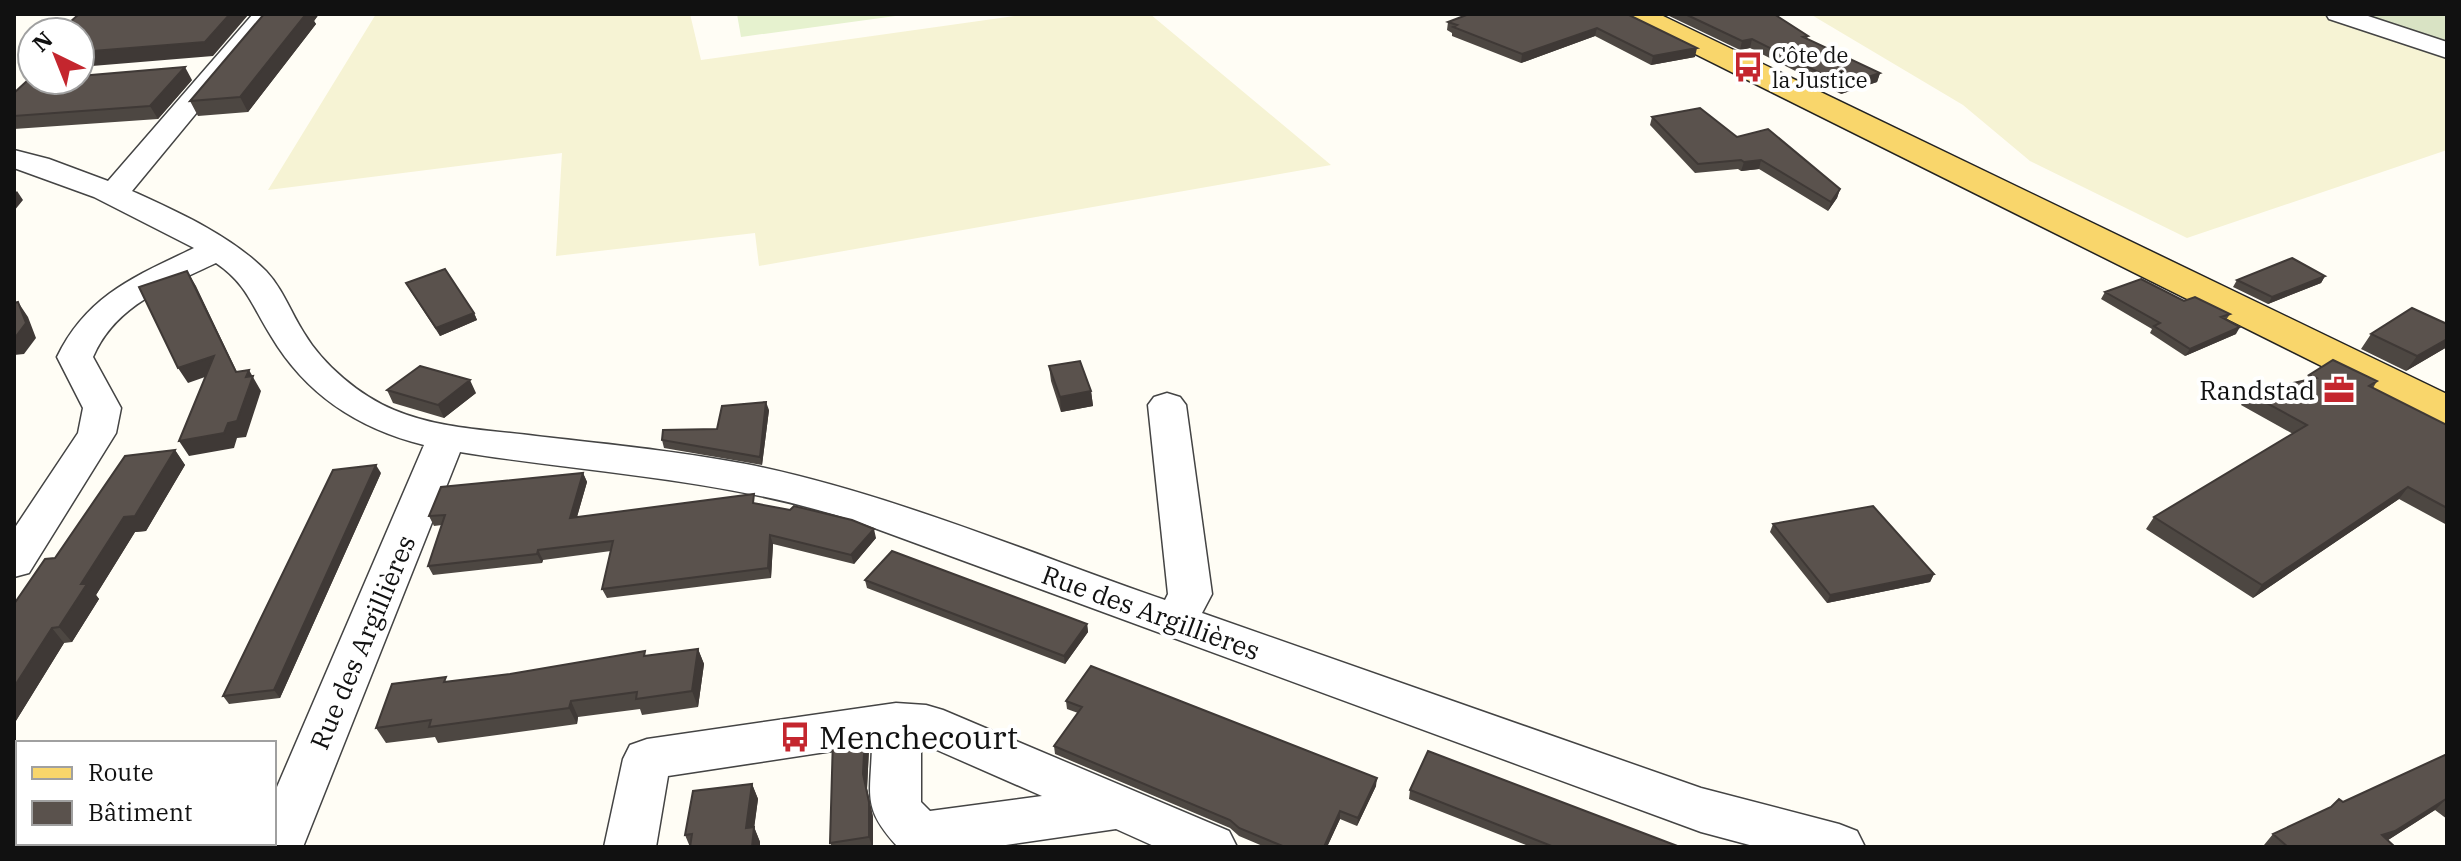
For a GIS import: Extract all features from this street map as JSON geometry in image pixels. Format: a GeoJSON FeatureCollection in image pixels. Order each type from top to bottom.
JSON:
{"type":"FeatureCollection","features":[{"type":"Feature","properties":{"kind":"main road"},"geometry":{"type":"LineString","coordinates":[[1637,14],[2438,399]]}},
{"type":"Feature","properties":{"kind":"street"},"geometry":{"type":"LineString","coordinates":[[114,195],[129,173],[266,14]]}},
{"type":"Feature","properties":{"kind":"street"},"geometry":{"type":"LineString","coordinates":[[2338,14],[2447,50]]}},
{"type":"Feature","properties":{"kind":"street"},"geometry":{"type":"LineString","coordinates":[[189,69],[220,66]]}},
{"type":"Feature","properties":{"kind":"street","name":"Rue des Argillières"},"geometry":{"type":"LineString","coordinates":[[14,159],[63,173],[114,195],[180,227],[216,250],[255,280],[291,341],[330,384],[354,404],[406,429],[741,477],[803,490],[872,512],[1701,810],[1836,847]]}},
{"type":"Feature","properties":{"kind":"street"},"geometry":{"type":"LineString","coordinates":[[14,562],[97,433],[102,408],[75,357],[79,343],[106,311],[122,299],[216,250]]}},
{"type":"Feature","properties":{"kind":"street"},"geometry":{"type":"LineString","coordinates":[[1167,405],[1190,594],[1176,621]]}},
{"type":"Feature","properties":{"kind":"street","name":"Rue des Argillières"},"geometry":{"type":"LineString","coordinates":[[277,847],[447,436]]}},
{"type":"Feature","properties":{"kind":"street"},"geometry":{"type":"LineString","coordinates":[[896,722],[896,810],[920,835],[1123,807]]}},
{"type":"Feature","properties":{"kind":"street"},"geometry":{"type":"LineString","coordinates":[[630,847],[647,759],[896,722],[926,724],[1211,847]]}},
{"type":"Feature","properties":{"kind":"shaded area"},"geometry":{"type":"Polygon","coordinates":[[[376,14],[690,14],[701,60],[1028,14],[1150,14],[1331,165],[759,266],[755,233],[556,256],[562,153],[268,190],[376,14]]]}},
{"type":"Feature","properties":{"kind":"shaded area"},"geometry":{"type":"Polygon","coordinates":[[[1810,14],[2332,14],[2447,54],[2447,150],[2187,238],[2030,161],[1963,105],[1810,14]]]}},
{"type":"Feature","properties":{"kind":"green space"},"geometry":{"type":"Polygon","coordinates":[[[737,14],[910,14],[741,37],[737,14]]]}},
{"type":"Feature","properties":{"kind":"green space"},"geometry":{"type":"Polygon","coordinates":[[[2354,14],[2447,14],[2447,45],[2354,14]]]}},
{"type":"Feature","properties":{"kind":"building"},"geometry":{"type":"Polygon","coordinates":[[[230,14],[205,42],[96,51],[96,16],[77,16],[230,14]]]}},
{"type":"Feature","properties":{"kind":"building"},"geometry":{"type":"Polygon","coordinates":[[[264,14],[306,14],[240,97],[190,101],[264,14]]]}},
{"type":"Feature","properties":{"kind":"building"},"geometry":{"type":"Polygon","coordinates":[[[1469,14],[1627,14],[1697,48],[1653,56],[1597,28],[1522,54],[1453,27],[1457,25],[1448,22],[1469,14]]]}},
{"type":"Feature","properties":{"kind":"building"},"geometry":{"type":"Polygon","coordinates":[[[1685,14],[1774,14],[1808,36],[1803,37],[1880,73],[1844,85],[1752,39],[1742,41],[1685,14]]]}},
{"type":"Feature","properties":{"kind":"building"},"geometry":{"type":"Polygon","coordinates":[[[185,67],[150,106],[14,116],[16,91],[16,96],[96,96],[96,75],[185,67]]]}},
{"type":"Feature","properties":{"kind":"building"},"geometry":{"type":"Polygon","coordinates":[[[1700,108],[1737,137],[1768,129],[1840,189],[1831,202],[1761,160],[1698,164],[1652,117],[1700,108]]]}},
{"type":"Feature","properties":{"kind":"building"},"geometry":{"type":"Polygon","coordinates":[[[2292,258],[2325,276],[2272,297],[2237,280],[2292,258]]]}},
{"type":"Feature","properties":{"kind":"building"},"geometry":{"type":"Polygon","coordinates":[[[445,269],[474,313],[436,328],[406,283],[445,269]]]}},
{"type":"Feature","properties":{"kind":"building"},"geometry":{"type":"Polygon","coordinates":[[[187,271],[236,372],[249,370],[246,377],[253,376],[237,421],[228,423],[224,433],[179,441],[214,356],[178,368],[139,287],[187,271]]]}},
{"type":"Feature","properties":{"kind":"building"},"geometry":{"type":"Polygon","coordinates":[[[2141,279],[2184,301],[2195,297],[2230,314],[2221,317],[2240,327],[2190,349],[2154,326],[2160,323],[2105,292],[2141,279]]]}},
{"type":"Feature","properties":{"kind":"building"},"geometry":{"type":"Polygon","coordinates":[[[18,302],[26,323],[14,339],[14,303],[18,302]]]}},
{"type":"Feature","properties":{"kind":"building"},"geometry":{"type":"Polygon","coordinates":[[[2412,308],[2447,324],[2447,339],[2417,356],[2371,334],[2412,308]]]}},
{"type":"Feature","properties":{"kind":"building"},"geometry":{"type":"Polygon","coordinates":[[[2333,360],[2377,381],[2369,386],[2447,425],[2447,508],[2408,487],[2262,585],[2154,517],[2307,425],[2248,393],[2316,378],[2309,375],[2333,360]]]}},
{"type":"Feature","properties":{"kind":"building"},"geometry":{"type":"Polygon","coordinates":[[[1080,361],[1091,391],[1060,397],[1049,366],[1080,361]]]}},
{"type":"Feature","properties":{"kind":"building"},"geometry":{"type":"Polygon","coordinates":[[[420,366],[470,380],[438,405],[387,390],[420,366]]]}},
{"type":"Feature","properties":{"kind":"building"},"geometry":{"type":"Polygon","coordinates":[[[766,402],[760,457],[662,440],[663,430],[717,429],[722,406],[766,402]]]}},
{"type":"Feature","properties":{"kind":"building"},"geometry":{"type":"Polygon","coordinates":[[[175,450],[135,516],[124,517],[81,584],[87,584],[59,627],[52,628],[14,687],[14,604],[45,559],[55,558],[125,456],[175,450]]]}},
{"type":"Feature","properties":{"kind":"building"},"geometry":{"type":"Polygon","coordinates":[[[376,465],[274,690],[223,696],[333,470],[376,465]]]}},
{"type":"Feature","properties":{"kind":"building"},"geometry":{"type":"Polygon","coordinates":[[[583,473],[570,518],[754,494],[753,503],[790,510],[794,506],[852,520],[874,529],[851,555],[770,535],[768,568],[602,589],[613,541],[538,550],[537,554],[428,566],[445,515],[429,516],[441,487],[583,473]]]}},
{"type":"Feature","properties":{"kind":"building"},"geometry":{"type":"Polygon","coordinates":[[[1873,506],[1934,574],[1830,595],[1773,524],[1873,506]]]}},
{"type":"Feature","properties":{"kind":"building"},"geometry":{"type":"Polygon","coordinates":[[[892,551],[1087,624],[1064,656],[865,580],[892,551]]]}},
{"type":"Feature","properties":{"kind":"building"},"geometry":{"type":"Polygon","coordinates":[[[698,649],[692,691],[636,699],[637,692],[571,701],[569,708],[429,727],[431,720],[376,728],[392,684],[446,677],[444,682],[510,674],[645,651],[644,656],[698,649]]]}},
{"type":"Feature","properties":{"kind":"building"},"geometry":{"type":"Polygon","coordinates":[[[1091,666],[1377,778],[1358,818],[1340,811],[1324,847],[1285,847],[1239,828],[1230,820],[1054,746],[1082,707],[1066,701],[1091,666]]]}},
{"type":"Feature","properties":{"kind":"building"},"geometry":{"type":"Polygon","coordinates":[[[865,733],[863,774],[869,802],[869,837],[830,843],[833,738],[865,733]]]}},
{"type":"Feature","properties":{"kind":"building"},"geometry":{"type":"Polygon","coordinates":[[[1428,751],[1680,847],[1554,847],[1410,790],[1428,751]]]}},
{"type":"Feature","properties":{"kind":"building"},"geometry":{"type":"Polygon","coordinates":[[[2447,754],[2447,800],[2395,831],[2382,835],[2395,847],[2288,847],[2273,834],[2331,807],[2339,799],[2343,802],[2447,754]]]}},
{"type":"Feature","properties":{"kind":"building"},"geometry":{"type":"Polygon","coordinates":[[[752,784],[746,828],[754,827],[752,847],[690,847],[692,834],[685,835],[693,791],[752,784]]]}},
{"type":"Feature","properties":{"kind":"building"},"geometry":{"type":"Polygon","coordinates":[[[16,828],[16,845],[151,845],[14,847],[16,828]]]}},
{"type":"Feature","properties":{"kind":"place","name":"Côte de la Justice"},"geometry":{"type":"Point","coordinates":[1748,67]}},
{"type":"Feature","properties":{"kind":"place","name":"Randstad"},"geometry":{"type":"Point","coordinates":[2339,390]}},
{"type":"Feature","properties":{"kind":"place","name":"Menchecourt"},"geometry":{"type":"Point","coordinates":[795,737]}}]}
